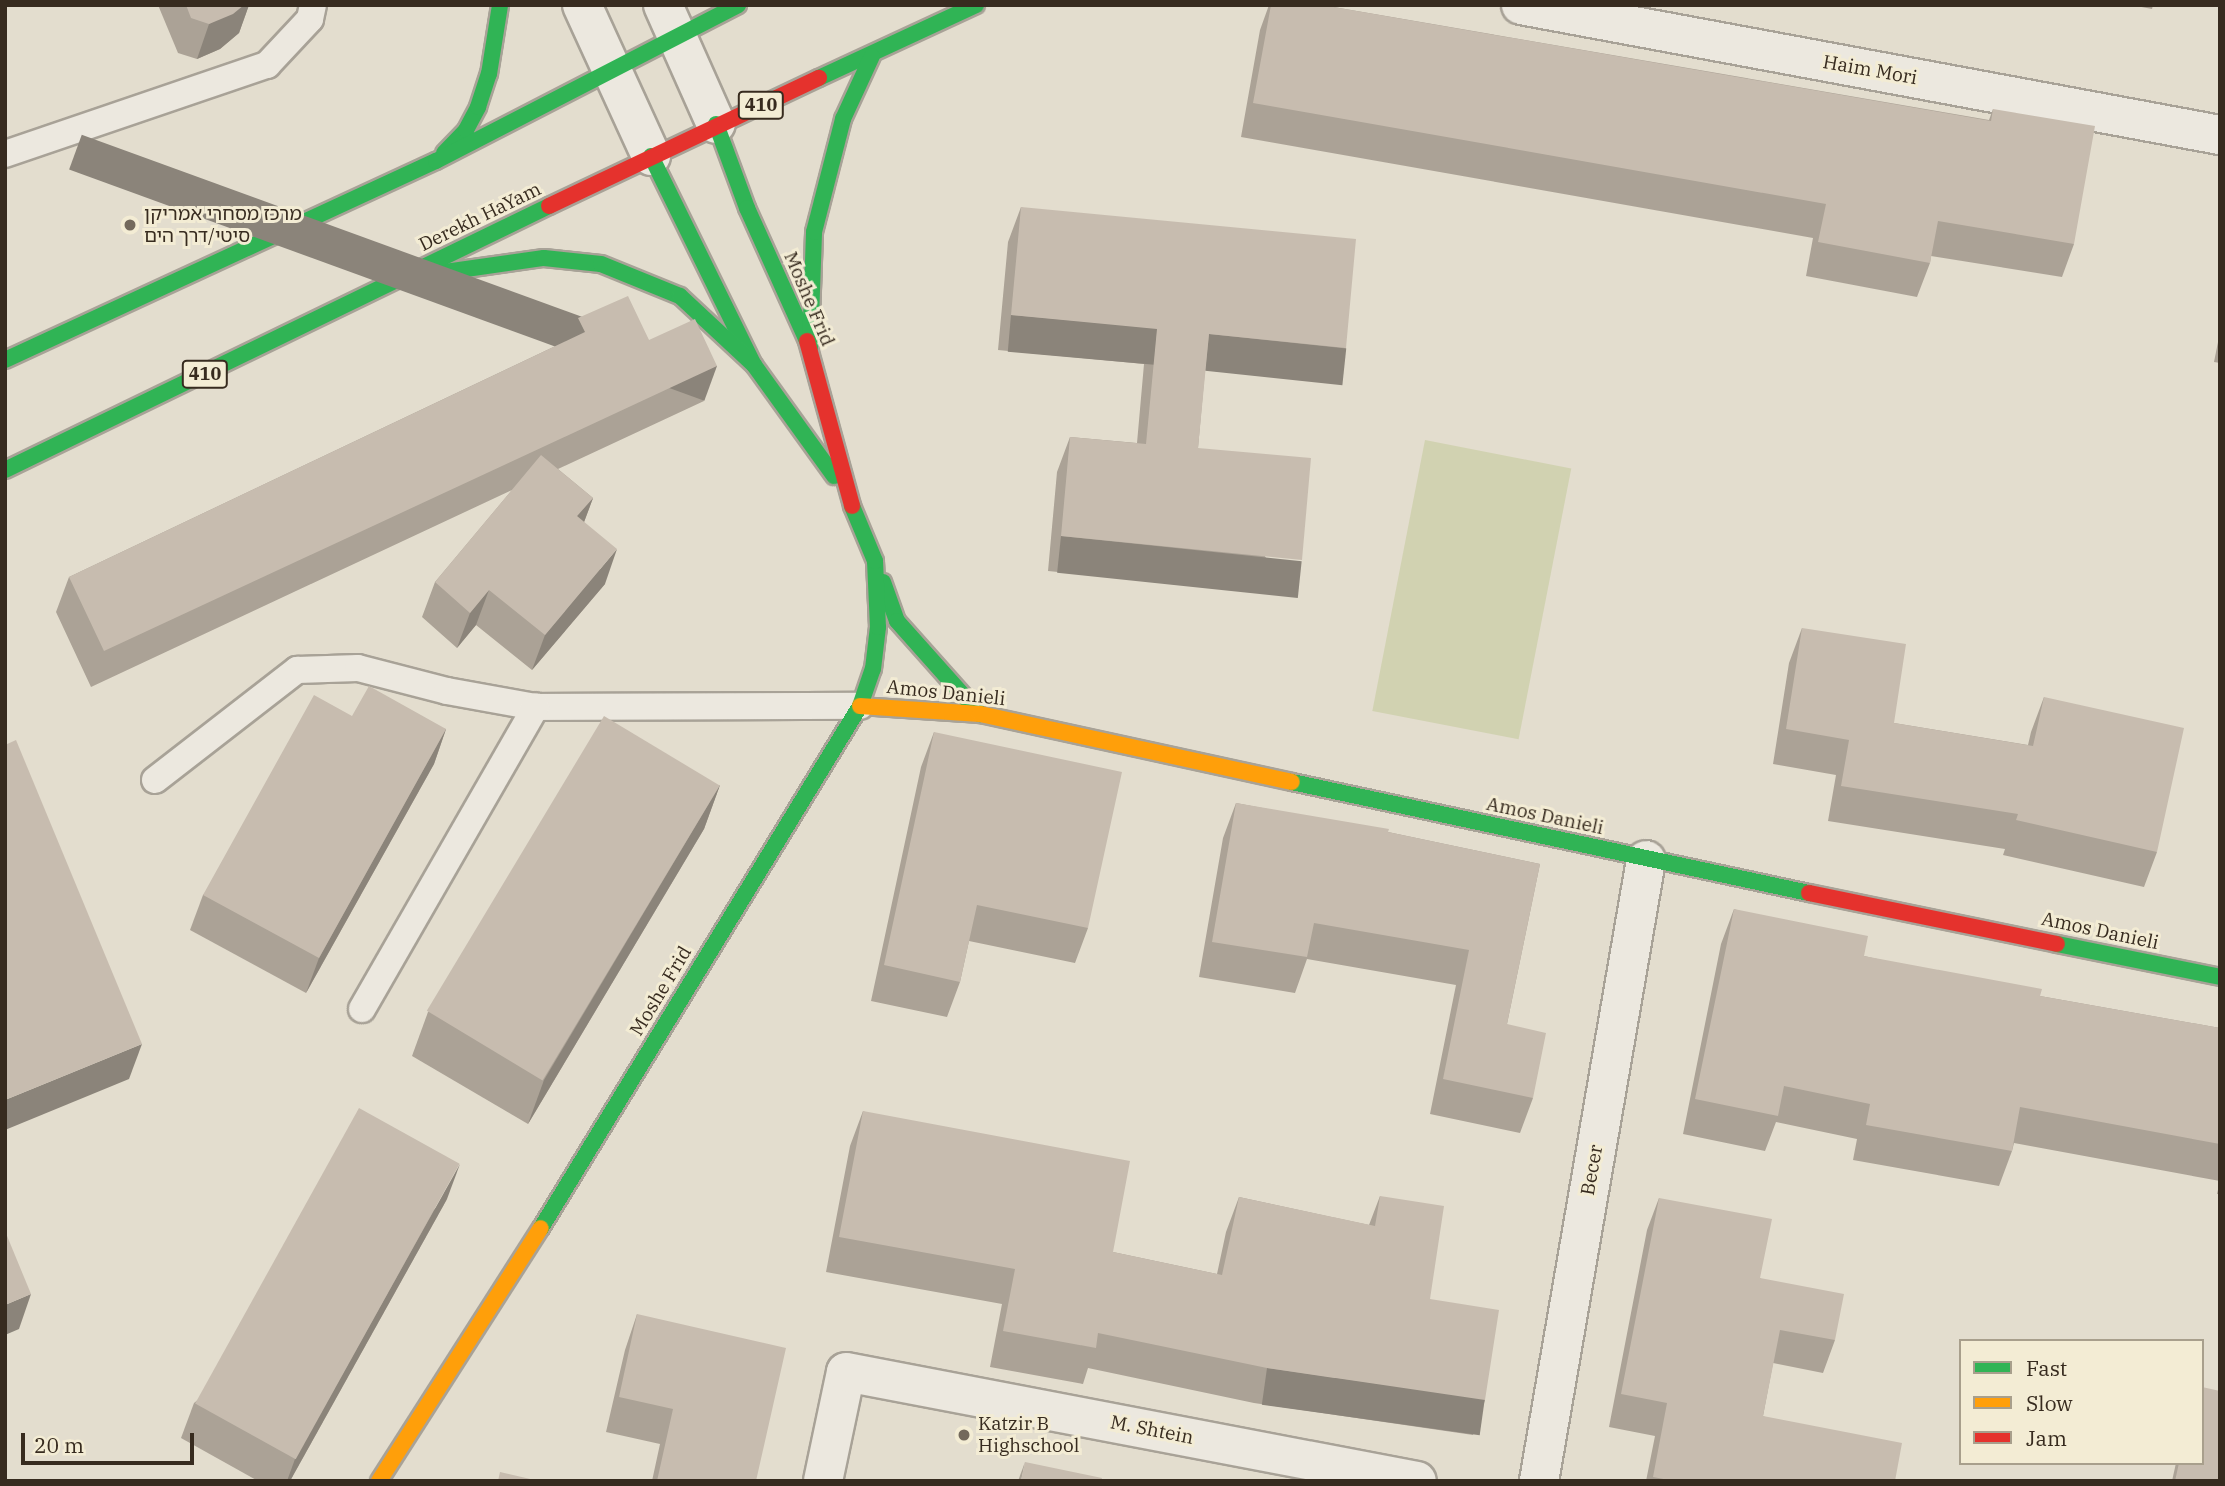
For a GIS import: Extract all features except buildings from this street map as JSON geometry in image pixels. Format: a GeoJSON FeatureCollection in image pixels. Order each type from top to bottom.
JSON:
{"type":"FeatureCollection","features":[{"type":"Feature","properties":{"kind":"street"},"geometry":{"type":"LineString","coordinates":[[436,161],[467,130],[478,107],[489,74],[500,5]]}},
{"type":"Feature","properties":{"kind":"street"},"geometry":{"type":"LineString","coordinates":[[582,5],[651,156]]}},
{"type":"Feature","properties":{"kind":"street"},"geometry":{"type":"LineString","coordinates":[[5,360],[436,161],[613,69],[670,21],[738,5]]}},
{"type":"Feature","properties":{"kind":"street","name":"Derekh HaYam"},"geometry":{"type":"LineString","coordinates":[[5,470],[405,278],[716,124],[872,57],[976,5]]}},
{"type":"Feature","properties":{"kind":"street","name":"Haim Mori"},"geometry":{"type":"LineString","coordinates":[[1521,5],[2220,135]]}},
{"type":"Feature","properties":{"kind":"street"},"geometry":{"type":"LineString","coordinates":[[670,21],[716,124]]}},
{"type":"Feature","properties":{"kind":"street"},"geometry":{"type":"LineString","coordinates":[[810,348],[814,232],[843,119],[872,57]]}},
{"type":"Feature","properties":{"kind":"street","name":"Moshe Frid"},"geometry":{"type":"LineString","coordinates":[[379,1481],[509,1280],[860,706],[873,669],[878,627],[875,561],[848,495],[810,348],[747,208],[716,124]]}},
{"type":"Feature","properties":{"kind":"street","name":"Moshe Frid"},"geometry":{"type":"LineString","coordinates":[[651,156],[754,365],[848,495]]}},
{"type":"Feature","properties":{"kind":"street"},"geometry":{"type":"LineString","coordinates":[[405,278],[544,258],[601,264],[680,296],[754,365]]}},
{"type":"Feature","properties":{"kind":"street"},"geometry":{"type":"LineString","coordinates":[[875,561],[897,621],[980,714]]}},
{"type":"Feature","properties":{"kind":"street","name":"Amos Danieli"},"geometry":{"type":"LineString","coordinates":[[860,706],[980,714],[1646,860],[2220,977]]}},
{"type":"Feature","properties":{"kind":"street","name":"Becer"},"geometry":{"type":"LineString","coordinates":[[1539,1481],[1646,860]]}},
{"type":"Feature","properties":{"kind":"street","name":"M. Shtein"},"geometry":{"type":"LineString","coordinates":[[823,1481],[846,1372],[1417,1481]]}},
{"type":"Feature","properties":{"kind":"lane"},"geometry":{"type":"LineString","coordinates":[[5,154],[267,65],[310,19],[313,5]]}},
{"type":"Feature","properties":{"kind":"lane"},"geometry":{"type":"LineString","coordinates":[[155,780],[297,670],[358,668],[447,691],[536,707],[860,706]]}},
{"type":"Feature","properties":{"kind":"lane"},"geometry":{"type":"LineString","coordinates":[[362,1009],[536,707]]}},
{"type":"Feature","properties":{"kind":"green space"},"geometry":{"type":"Polygon","coordinates":[[[1425,440],[1571,468],[1519,739],[1372,711],[1425,440]]]}},
{"type":"Feature","properties":{"kind":"traffic: fast"},"geometry":{"type":"LineString","coordinates":[[444,153],[466,130],[478,107],[489,74],[500,5]]}},
{"type":"Feature","properties":{"kind":"traffic: fast"},"geometry":{"type":"LineString","coordinates":[[5,360],[436,161],[738,5]]}},
{"type":"Feature","properties":{"kind":"traffic: fast"},"geometry":{"type":"LineString","coordinates":[[819,78],[976,5]]}},
{"type":"Feature","properties":{"kind":"traffic: fast"},"geometry":{"type":"LineString","coordinates":[[810,348],[814,232],[843,119],[872,56]]}},
{"type":"Feature","properties":{"kind":"traffic: fast"},"geometry":{"type":"LineString","coordinates":[[716,124],[747,208],[807,341]]}},
{"type":"Feature","properties":{"kind":"traffic: fast"},"geometry":{"type":"LineString","coordinates":[[651,156],[754,365],[834,476]]}},
{"type":"Feature","properties":{"kind":"traffic: fast"},"geometry":{"type":"LineString","coordinates":[[5,470],[549,206]]}},
{"type":"Feature","properties":{"kind":"traffic: fast"},"geometry":{"type":"LineString","coordinates":[[438,273],[544,258],[601,264],[680,296],[754,365]]}},
{"type":"Feature","properties":{"kind":"traffic: fast"},"geometry":{"type":"LineString","coordinates":[[541,1228],[860,706],[873,669],[878,627],[875,561],[852,506]]}},
{"type":"Feature","properties":{"kind":"traffic: fast"},"geometry":{"type":"LineString","coordinates":[[883,582],[897,621],[980,714]]}},
{"type":"Feature","properties":{"kind":"traffic: fast"},"geometry":{"type":"LineString","coordinates":[[1292,782],[1809,893]]}},
{"type":"Feature","properties":{"kind":"traffic: fast"},"geometry":{"type":"LineString","coordinates":[[2057,944],[2220,977]]}},
{"type":"Feature","properties":{"kind":"traffic: slow"},"geometry":{"type":"LineString","coordinates":[[860,706],[980,714],[1292,782]]}},
{"type":"Feature","properties":{"kind":"traffic: slow"},"geometry":{"type":"LineString","coordinates":[[379,1481],[541,1228]]}},
{"type":"Feature","properties":{"kind":"traffic: jam"},"geometry":{"type":"LineString","coordinates":[[549,206],[819,78]]}},
{"type":"Feature","properties":{"kind":"traffic: jam"},"geometry":{"type":"LineString","coordinates":[[807,341],[852,506]]}},
{"type":"Feature","properties":{"kind":"traffic: jam"},"geometry":{"type":"LineString","coordinates":[[1809,893],[2057,944]]}},
{"type":"Feature","properties":{"kind":"place","name":"מרכז מסחרי אמריקן סיטי/דרך הים"},"geometry":{"type":"Point","coordinates":[130,225]}},
{"type":"Feature","properties":{"kind":"place","name":"Katzir B Highschool"},"geometry":{"type":"Point","coordinates":[964,1435]}}]}
